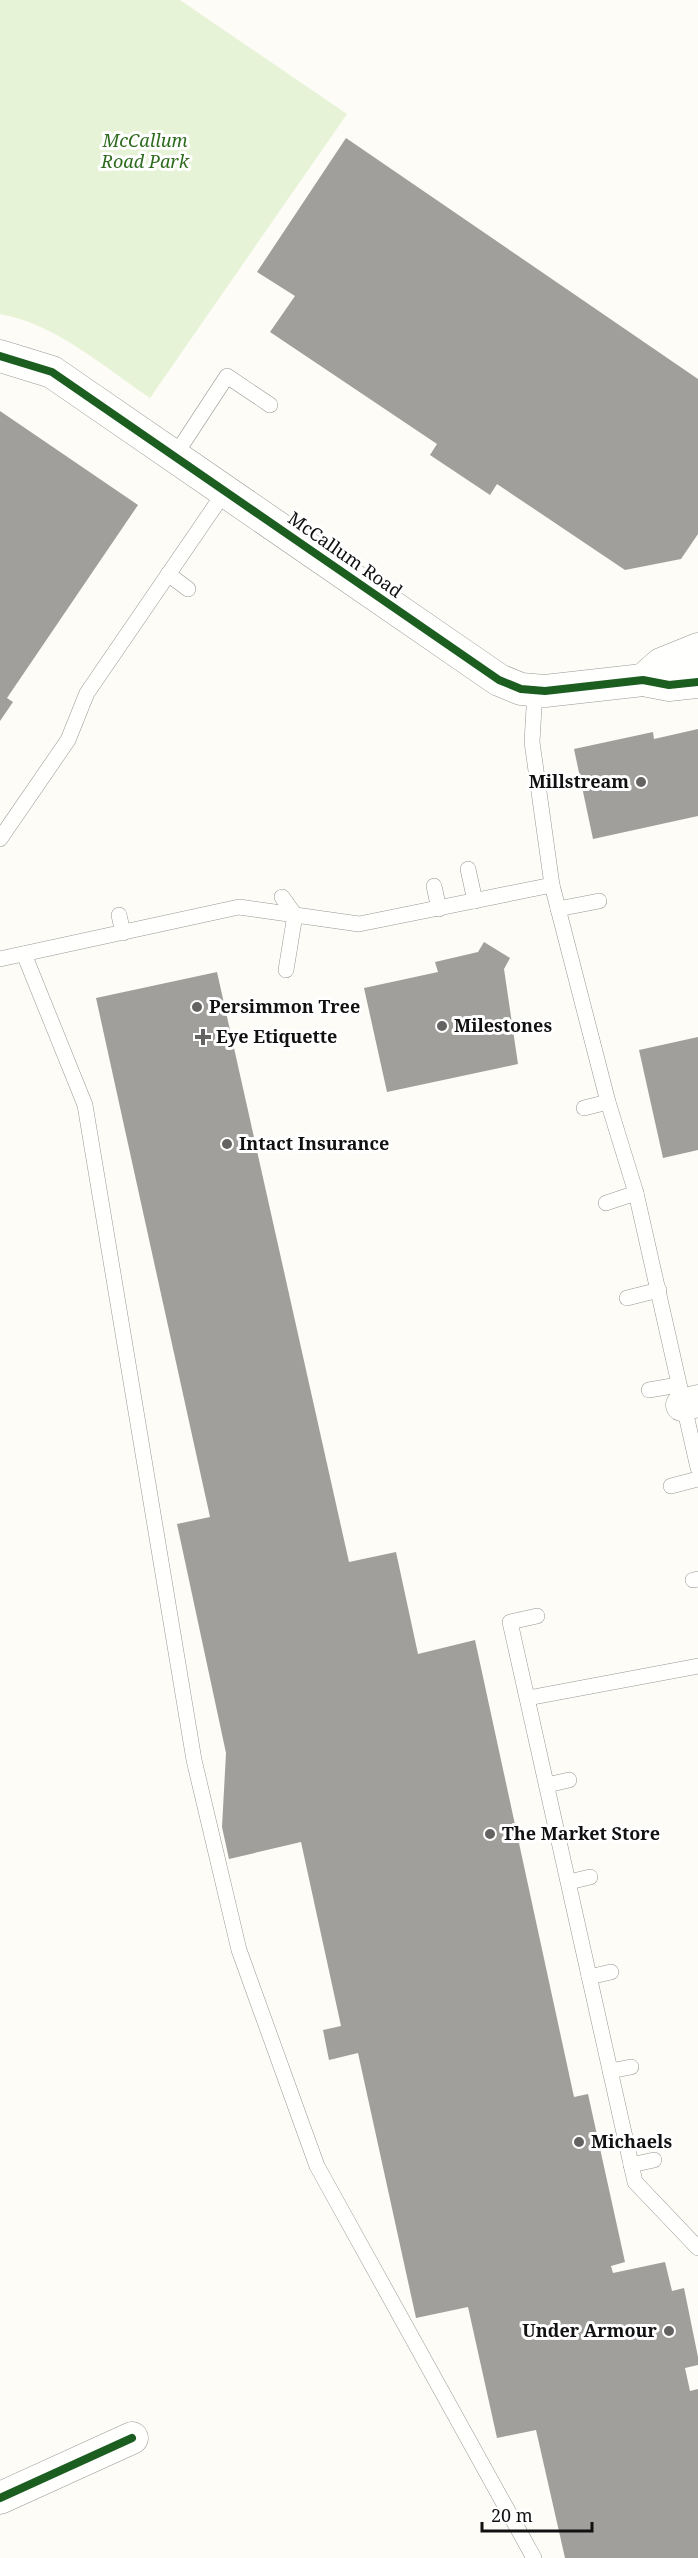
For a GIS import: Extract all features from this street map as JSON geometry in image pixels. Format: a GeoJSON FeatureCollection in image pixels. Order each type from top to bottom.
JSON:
{"type":"FeatureCollection","features":[{"type":"Feature","properties":{"kind":"street","name":"McCallum Road"},"geometry":{"type":"LineString","coordinates":[[0,356],[52,372],[499,680],[521,689],[535,691],[643,680],[669,685],[698,682]]}},
{"type":"Feature","properties":{"kind":"street"},"geometry":{"type":"LineString","coordinates":[[643,680],[661,664],[698,649]]}},
{"type":"Feature","properties":{"kind":"street"},"geometry":{"type":"LineString","coordinates":[[0,2498],[132,2438]]}},
{"type":"Feature","properties":{"kind":"lane"},"geometry":{"type":"LineString","coordinates":[[174,456],[226,376],[270,405]]}},
{"type":"Feature","properties":{"kind":"lane"},"geometry":{"type":"LineString","coordinates":[[0,839],[68,740],[87,693],[226,490]]}},
{"type":"Feature","properties":{"kind":"lane"},"geometry":{"type":"LineString","coordinates":[[168,574],[188,589]]}},
{"type":"Feature","properties":{"kind":"lane"},"geometry":{"type":"LineString","coordinates":[[535,691],[531,742],[552,885],[608,1102],[636,1193],[686,1397],[698,1468]]}},
{"type":"Feature","properties":{"kind":"lane"},"geometry":{"type":"LineString","coordinates":[[468,869],[475,901]]}},
{"type":"Feature","properties":{"kind":"lane"},"geometry":{"type":"LineString","coordinates":[[0,959],[239,907],[359,924],[552,885]]}},
{"type":"Feature","properties":{"kind":"lane"},"geometry":{"type":"LineString","coordinates":[[434,886],[439,909]]}},
{"type":"Feature","properties":{"kind":"lane"},"geometry":{"type":"LineString","coordinates":[[282,897],[295,915],[286,970]]}},
{"type":"Feature","properties":{"kind":"lane"},"geometry":{"type":"LineString","coordinates":[[558,909],[599,901]]}},
{"type":"Feature","properties":{"kind":"lane"},"geometry":{"type":"LineString","coordinates":[[119,915],[123,933]]}},
{"type":"Feature","properties":{"kind":"lane"},"geometry":{"type":"LineString","coordinates":[[24,954],[86,1105],[194,1760],[238,1950],[317,2166],[534,2558]]}},
{"type":"Feature","properties":{"kind":"lane"},"geometry":{"type":"LineString","coordinates":[[584,1108],[608,1102]]}},
{"type":"Feature","properties":{"kind":"lane"},"geometry":{"type":"LineString","coordinates":[[606,1203],[636,1193]]}},
{"type":"Feature","properties":{"kind":"lane"},"geometry":{"type":"LineString","coordinates":[[627,1298],[659,1290]]}},
{"type":"Feature","properties":{"kind":"lane"},"geometry":{"type":"LineString","coordinates":[[649,1390],[686,1397]]}},
{"type":"Feature","properties":{"kind":"lane"},"geometry":{"type":"LineString","coordinates":[[671,1486],[698,1479]]}},
{"type":"Feature","properties":{"kind":"lane"},"geometry":{"type":"LineString","coordinates":[[537,1616],[510,1622],[635,2182],[698,2248]]}},
{"type":"Feature","properties":{"kind":"lane"},"geometry":{"type":"LineString","coordinates":[[528,1698],[698,1666]]}},
{"type":"Feature","properties":{"kind":"lane"},"geometry":{"type":"LineString","coordinates":[[547,1785],[569,1780]]}},
{"type":"Feature","properties":{"kind":"lane"},"geometry":{"type":"LineString","coordinates":[[568,1882],[590,1877]]}},
{"type":"Feature","properties":{"kind":"lane"},"geometry":{"type":"LineString","coordinates":[[589,1977],[610,1972]]}},
{"type":"Feature","properties":{"kind":"lane"},"geometry":{"type":"LineString","coordinates":[[610,2071],[631,2067]]}},
{"type":"Feature","properties":{"kind":"lane"},"geometry":{"type":"LineString","coordinates":[[631,2165],[654,2160]]}},
{"type":"Feature","properties":{"kind":"green space","name":"McCallum Road Park"},"geometry":{"type":"Polygon","coordinates":[[[0,0],[180,0],[347,114],[150,398],[60,337],[21,319],[0,314],[0,0]]]}},
{"type":"Feature","properties":{"kind":"building"},"geometry":{"type":"Polygon","coordinates":[[[346,138],[698,379],[698,534],[681,559],[625,570],[497,484],[490,495],[430,455],[437,444],[270,332],[295,296],[257,272],[346,138]]]}},
{"type":"Feature","properties":{"kind":"building"},"geometry":{"type":"Polygon","coordinates":[[[0,411],[138,505],[7,698],[13,702],[0,721],[0,411]]]}},
{"type":"Feature","properties":{"kind":"building"},"geometry":{"type":"Polygon","coordinates":[[[698,729],[698,816],[593,839],[574,749],[653,732],[654,739],[698,729]]]}},
{"type":"Feature","properties":{"kind":"building","name":"Milestones"},"geometry":{"type":"Polygon","coordinates":[[[484,942],[510,958],[504,969],[518,1064],[387,1092],[364,988],[438,972],[435,962],[478,952],[484,942]]]}},
{"type":"Feature","properties":{"kind":"building"},"geometry":{"type":"Polygon","coordinates":[[[217,972],[349,1562],[396,1552],[418,1654],[475,1640],[574,2097],[588,2094],[625,2262],[611,2266],[613,2273],[665,2262],[672,2291],[684,2288],[698,2357],[698,2365],[685,2368],[690,2391],[698,2389],[698,2558],[565,2558],[536,2430],[497,2438],[468,2307],[416,2318],[358,2053],[329,2060],[323,2030],[341,2026],[301,1842],[229,1859],[222,1827],[226,1753],[177,1524],[210,1517],[96,998],[217,972]]]}},
{"type":"Feature","properties":{"kind":"building"},"geometry":{"type":"Polygon","coordinates":[[[698,1037],[698,1150],[663,1158],[639,1050],[698,1037]]]}},
{"type":"Feature","properties":{"kind":"cycle path"},"geometry":{"type":"LineString","coordinates":[[0,356],[52,372],[499,680],[521,689],[545,691],[643,680],[669,685],[698,682]]}},
{"type":"Feature","properties":{"kind":"cycle path"},"geometry":{"type":"LineString","coordinates":[[0,2498],[132,2438]]}},
{"type":"Feature","properties":{"kind":"place","name":"Millstream"},"geometry":{"type":"Point","coordinates":[641,782]}},
{"type":"Feature","properties":{"kind":"place","name":"Persimmon Tree"},"geometry":{"type":"Point","coordinates":[197,1007]}},
{"type":"Feature","properties":{"kind":"place","name":"Milestones"},"geometry":{"type":"Point","coordinates":[442,1026]}},
{"type":"Feature","properties":{"kind":"place","name":"Eye Etiquette"},"geometry":{"type":"Point","coordinates":[203,1037]}},
{"type":"Feature","properties":{"kind":"place","name":"Intact Insurance"},"geometry":{"type":"Point","coordinates":[227,1144]}},
{"type":"Feature","properties":{"kind":"place","name":"The Market Store"},"geometry":{"type":"Point","coordinates":[490,1834]}},
{"type":"Feature","properties":{"kind":"place","name":"Michaels"},"geometry":{"type":"Point","coordinates":[579,2142]}},
{"type":"Feature","properties":{"kind":"place","name":"Under Armour"},"geometry":{"type":"Point","coordinates":[669,2331]}}]}
